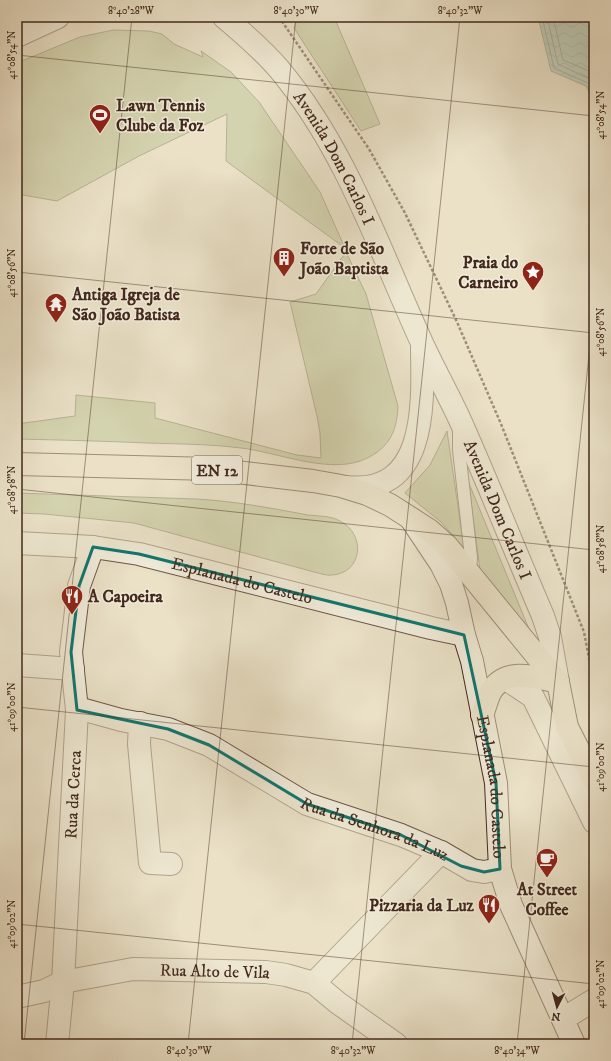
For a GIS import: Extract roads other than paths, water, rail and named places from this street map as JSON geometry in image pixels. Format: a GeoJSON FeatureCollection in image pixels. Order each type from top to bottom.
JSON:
{"type":"FeatureCollection","features":[{"type":"Feature","properties":{"kind":"main road","name":"Esplanada do Castelo"},"geometry":{"type":"LineString","coordinates":[[17,464],[211,469],[313,481],[341,486],[367,494],[409,517],[438,537],[558,682]]}},
{"type":"Feature","properties":{"kind":"main road"},"geometry":{"type":"LineString","coordinates":[[482,715],[491,691],[506,679],[523,674],[558,682]]}},
{"type":"Feature","properties":{"kind":"main road","name":"EN 12"},"geometry":{"type":"LineString","coordinates":[[558,682],[567,727],[594,780]]}},
{"type":"Feature","properties":{"kind":"street"},"geometry":{"type":"LineString","coordinates":[[17,36],[58,17]]}},
{"type":"Feature","properties":{"kind":"street","name":"Avenida Dom Carlos I"},"geometry":{"type":"LineString","coordinates":[[224,17],[246,35],[279,69],[315,120],[339,159],[362,204],[422,342],[460,419],[543,616],[550,637],[558,682]]}},
{"type":"Feature","properties":{"kind":"street","name":"Avenida Dom Carlos I"},"geometry":{"type":"LineString","coordinates":[[341,486],[361,488],[374,487],[385,483],[394,476],[408,458],[419,432],[423,398],[422,342]]}},
{"type":"Feature","properties":{"kind":"street","name":"Esplanada do Castelo"},"geometry":{"type":"LineString","coordinates":[[409,517],[440,564],[450,584],[472,660],[496,784],[500,869]]}},
{"type":"Feature","properties":{"kind":"street","name":"Esplanada do Castelo"},"geometry":{"type":"LineString","coordinates":[[17,543],[93,547],[139,554],[464,635]]}},
{"type":"Feature","properties":{"kind":"street","name":"Rua da Cerca"},"geometry":{"type":"LineString","coordinates":[[57,1044],[63,982],[77,710],[71,652],[79,586],[93,547]]}},
{"type":"Feature","properties":{"kind":"street"},"geometry":{"type":"LineString","coordinates":[[17,664],[73,669]]}},
{"type":"Feature","properties":{"kind":"street"},"geometry":{"type":"LineString","coordinates":[[506,679],[533,698],[594,822]]}},
{"type":"Feature","properties":{"kind":"street","name":"Rua da Senhora da Luz"},"geometry":{"type":"LineString","coordinates":[[77,710],[85,710],[168,729],[209,746],[307,804],[401,834],[441,852],[472,870],[484,872],[500,869]]}},
{"type":"Feature","properties":{"kind":"street"},"geometry":{"type":"LineString","coordinates":[[140,723],[139,744],[150,863],[171,864]]}},
{"type":"Feature","properties":{"kind":"street"},"geometry":{"type":"LineString","coordinates":[[314,983],[441,852]]}},
{"type":"Feature","properties":{"kind":"street"},"geometry":{"type":"LineString","coordinates":[[500,869],[511,905],[564,1019],[574,1044]]}},
{"type":"Feature","properties":{"kind":"street","name":"Rua Alto de Vila"},"geometry":{"type":"LineString","coordinates":[[17,997],[28,996],[44,991],[63,982],[133,969],[250,971],[286,975],[314,983],[338,1003],[396,1044]]}},
{"type":"Feature","properties":{"kind":"street"},"geometry":{"type":"LineString","coordinates":[[564,1019],[594,1000]]}},
{"type":"Feature","properties":{"kind":"street"},"geometry":{"type":"LineString","coordinates":[[564,1019],[588,1014],[594,1015]]}},
{"type":"Feature","properties":{"kind":"lane"},"geometry":{"type":"LineString","coordinates":[[460,419],[459,450],[470,557],[470,576]]}},
{"type":"Feature","properties":{"kind":"water"},"geometry":{"type":"Polygon","coordinates":[[[538,17],[594,17],[594,101],[586,86],[551,71],[538,17]]]}},
{"type":"Feature","properties":{"kind":"place","name":"Lawn Tennis Clube da Foz"},"geometry":{"type":"Point","coordinates":[100,134]}},
{"type":"Feature","properties":{"kind":"place","name":"Forte de São João Baptista"},"geometry":{"type":"Point","coordinates":[284,278]}},
{"type":"Feature","properties":{"kind":"place","name":"Praia do Carneiro"},"geometry":{"type":"Point","coordinates":[533,292]}},
{"type":"Feature","properties":{"kind":"place","name":"Antiga Igreja de São João Batista"},"geometry":{"type":"Point","coordinates":[56,324]}},
{"type":"Feature","properties":{"kind":"place","name":"A Capoeira"},"geometry":{"type":"Point","coordinates":[72,616]}},
{"type":"Feature","properties":{"kind":"place","name":"At Street Coffee"},"geometry":{"type":"Point","coordinates":[547,878]}},
{"type":"Feature","properties":{"kind":"place","name":"Pizzaria da Luz"},"geometry":{"type":"Point","coordinates":[489,924]}}]}
